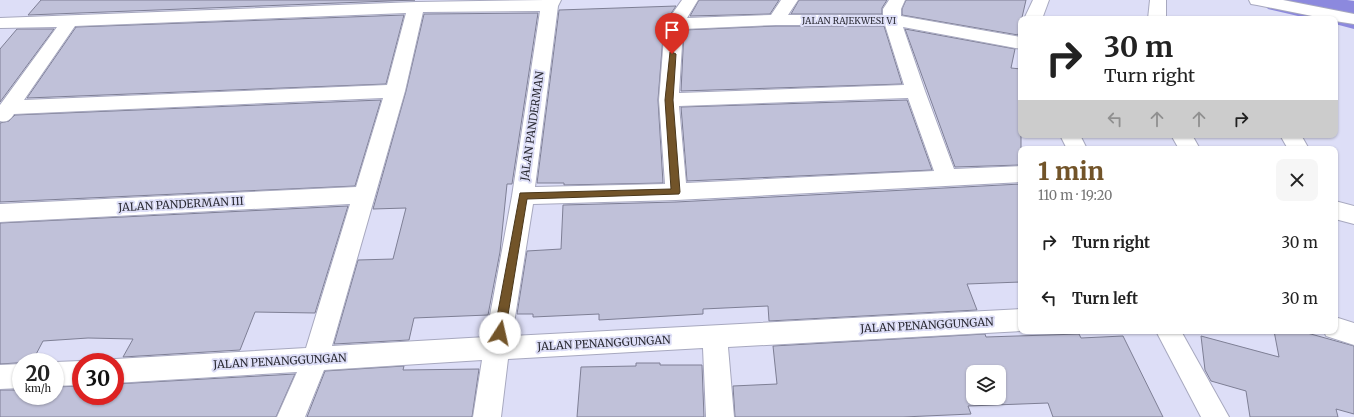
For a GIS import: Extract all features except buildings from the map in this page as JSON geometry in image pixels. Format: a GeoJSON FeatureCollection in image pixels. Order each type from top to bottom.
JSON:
{"type":"FeatureCollection","features":[{"type":"Feature","properties":{"kind":"street"},"geometry":{"type":"LineString","coordinates":[[676,192],[669,100],[674,24],[690,0]]}},
{"type":"Feature","properties":{"kind":"street"},"geometry":{"type":"LineString","coordinates":[[776,20],[790,0]]}},
{"type":"Feature","properties":{"kind":"street"},"geometry":{"type":"LineString","coordinates":[[897,0],[892,9],[892,20],[914,91],[946,178]]}},
{"type":"Feature","properties":{"kind":"street"},"geometry":{"type":"LineString","coordinates":[[1034,16],[1041,0]]}},
{"type":"Feature","properties":{"kind":"street"},"geometry":{"type":"LineString","coordinates":[[1157,16],[1158,0]]}},
{"type":"Feature","properties":{"kind":"street"},"geometry":{"type":"LineString","coordinates":[[1257,0],[1354,19]]}},
{"type":"Feature","properties":{"kind":"street"},"geometry":{"type":"LineString","coordinates":[[1304,0],[1354,9]]}},
{"type":"Feature","properties":{"kind":"street"},"geometry":{"type":"LineString","coordinates":[[0,23],[426,5],[551,3]]}},
{"type":"Feature","properties":{"kind":"street","name":"JALAN PANDERMAN"},"geometry":{"type":"LineString","coordinates":[[487,417],[497,348],[523,196],[551,3]]}},
{"type":"Feature","properties":{"kind":"street"},"geometry":{"type":"LineString","coordinates":[[291,417],[315,360],[395,91],[426,5]]}},
{"type":"Feature","properties":{"kind":"street","name":"JALAN RAJEKWESI VI"},"geometry":{"type":"LineString","coordinates":[[674,24],[776,20],[892,20],[1018,42]]}},
{"type":"Feature","properties":{"kind":"street"},"geometry":{"type":"LineString","coordinates":[[4,113],[70,21]]}},
{"type":"Feature","properties":{"kind":"street"},"geometry":{"type":"LineString","coordinates":[[4,113],[395,91]]}},
{"type":"Feature","properties":{"kind":"street"},"geometry":{"type":"LineString","coordinates":[[669,100],[914,91]]}},
{"type":"Feature","properties":{"kind":"street"},"geometry":{"type":"LineString","coordinates":[[523,196],[676,192],[1018,174]]}},
{"type":"Feature","properties":{"kind":"street","name":"JALAN PANDERMAN III"},"geometry":{"type":"LineString","coordinates":[[0,213],[363,195]]}},
{"type":"Feature","properties":{"kind":"street","name":"JALAN PENANGGUNGAN"},"geometry":{"type":"LineString","coordinates":[[124,371],[497,348],[1018,320]]}},
{"type":"Feature","properties":{"kind":"street"},"geometry":{"type":"LineString","coordinates":[[1338,329],[1354,334]]}},
{"type":"Feature","properties":{"kind":"street"},"geometry":{"type":"LineString","coordinates":[[1170,334],[1215,417]]}},
{"type":"Feature","properties":{"kind":"street"},"geometry":{"type":"LineString","coordinates":[[715,337],[720,417]]}},
{"type":"Feature","properties":{"kind":"street"},"geometry":{"type":"LineString","coordinates":[[0,377],[12,376]]}},
{"type":"Feature","properties":{"kind":"waterway"},"geometry":{"type":"LineString","coordinates":[[1283,0],[1354,15]]}},
{"type":"Feature","properties":{"kind":"route"},"geometry":{"type":"LineString","coordinates":[[500,333],[523,196],[676,192],[669,100],[672,54]]}}]}
